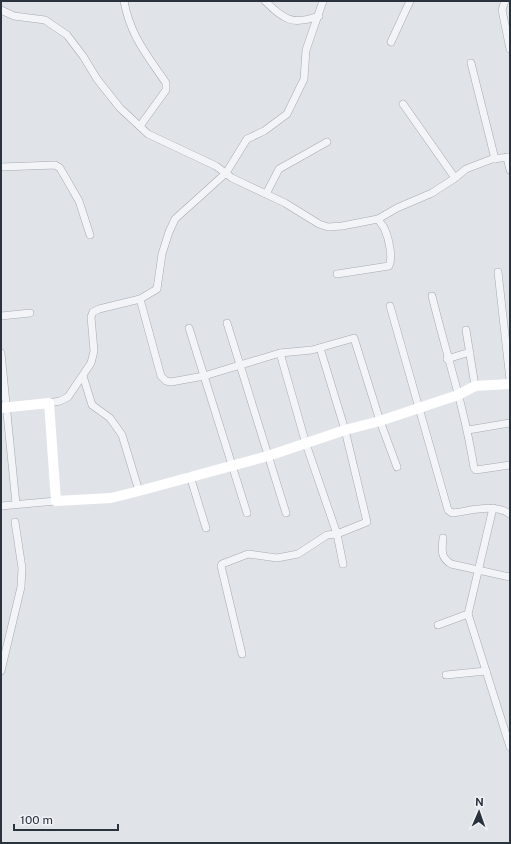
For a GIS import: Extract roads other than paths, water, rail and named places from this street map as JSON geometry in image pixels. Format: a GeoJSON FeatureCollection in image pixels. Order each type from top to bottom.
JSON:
{"type":"FeatureCollection","features":[{"type":"Feature","properties":{"kind":"street"},"geometry":{"type":"LineString","coordinates":[[124,1],[129,24],[139,45],[166,83],[166,90],[140,126]]}},
{"type":"Feature","properties":{"kind":"street"},"geometry":{"type":"LineString","coordinates":[[265,1],[282,17],[294,20],[307,20],[318,16]]}},
{"type":"Feature","properties":{"kind":"street"},"geometry":{"type":"LineString","coordinates":[[4,408],[49,403],[60,401],[68,397],[91,364],[94,352],[91,317],[93,312],[99,309],[140,299],[158,287],[162,254],[169,232],[176,219],[226,173],[248,139],[264,131],[287,114],[304,80],[306,50],[323,1]]}},
{"type":"Feature","properties":{"kind":"street"},"geometry":{"type":"LineString","coordinates":[[391,42],[410,1]]}},
{"type":"Feature","properties":{"kind":"street"},"geometry":{"type":"LineString","coordinates":[[505,1],[502,10],[510,49]]}},
{"type":"Feature","properties":{"kind":"street"},"geometry":{"type":"LineString","coordinates":[[1,10],[14,16],[45,20],[67,35],[83,56],[97,79],[120,108],[148,134],[216,166],[226,173],[285,203],[319,224],[328,227],[378,219],[396,208],[432,193],[466,169],[495,159],[509,157],[510,170]]}},
{"type":"Feature","properties":{"kind":"street"},"geometry":{"type":"LineString","coordinates":[[471,63],[495,159]]}},
{"type":"Feature","properties":{"kind":"street"},"geometry":{"type":"LineString","coordinates":[[403,104],[455,178]]}},
{"type":"Feature","properties":{"kind":"street"},"geometry":{"type":"LineString","coordinates":[[266,194],[279,170],[327,142]]}},
{"type":"Feature","properties":{"kind":"street"},"geometry":{"type":"LineString","coordinates":[[1,167],[55,165],[60,168],[79,201],[90,235]]}},
{"type":"Feature","properties":{"kind":"street"},"geometry":{"type":"LineString","coordinates":[[337,274],[389,266],[391,263],[390,253],[385,229],[378,219]]}},
{"type":"Feature","properties":{"kind":"street"},"geometry":{"type":"LineString","coordinates":[[498,272],[510,380]]}},
{"type":"Feature","properties":{"kind":"street"},"geometry":{"type":"LineString","coordinates":[[432,296],[447,358],[468,430],[474,468],[476,470],[510,465]]}},
{"type":"Feature","properties":{"kind":"street"},"geometry":{"type":"LineString","coordinates":[[140,299],[161,376],[166,381],[171,382],[204,376],[280,353],[320,348],[353,338],[355,339],[380,421],[396,467]]}},
{"type":"Feature","properties":{"kind":"street"},"geometry":{"type":"LineString","coordinates":[[390,306],[448,510],[452,513],[493,508],[503,509],[510,514]]}},
{"type":"Feature","properties":{"kind":"street"},"geometry":{"type":"LineString","coordinates":[[1,316],[30,313]]}},
{"type":"Feature","properties":{"kind":"street"},"geometry":{"type":"LineString","coordinates":[[227,323],[286,513]]}},
{"type":"Feature","properties":{"kind":"street"},"geometry":{"type":"LineString","coordinates":[[189,328],[246,513]]}},
{"type":"Feature","properties":{"kind":"street"},"geometry":{"type":"LineString","coordinates":[[466,330],[475,386]]}},
{"type":"Feature","properties":{"kind":"street"},"geometry":{"type":"LineString","coordinates":[[242,654],[220,566],[248,554],[277,558],[298,554],[327,535],[337,534],[367,522],[345,430],[320,348]]}},
{"type":"Feature","properties":{"kind":"street"},"geometry":{"type":"LineString","coordinates":[[447,358],[470,352]]}},
{"type":"Feature","properties":{"kind":"street"},"geometry":{"type":"LineString","coordinates":[[1,353],[4,408],[16,504]]}},
{"type":"Feature","properties":{"kind":"street"},"geometry":{"type":"LineString","coordinates":[[280,353],[306,444],[337,534],[343,564]]}},
{"type":"Feature","properties":{"kind":"street"},"geometry":{"type":"LineString","coordinates":[[83,376],[92,405],[110,418],[122,435],[140,491]]}},
{"type":"Feature","properties":{"kind":"street"},"geometry":{"type":"LineString","coordinates":[[1,506],[111,498],[268,456],[345,430],[380,421],[458,395],[475,386],[510,384]]}},
{"type":"Feature","properties":{"kind":"street"},"geometry":{"type":"LineString","coordinates":[[49,403],[56,501]]}},
{"type":"Feature","properties":{"kind":"street"},"geometry":{"type":"LineString","coordinates":[[468,430],[510,423]]}},
{"type":"Feature","properties":{"kind":"street"},"geometry":{"type":"LineString","coordinates":[[190,476],[206,528]]}},
{"type":"Feature","properties":{"kind":"street"},"geometry":{"type":"LineString","coordinates":[[493,508],[477,570],[468,614],[510,746]]}},
{"type":"Feature","properties":{"kind":"street"},"geometry":{"type":"LineString","coordinates":[[1,671],[21,586],[22,568],[15,522]]}},
{"type":"Feature","properties":{"kind":"street"},"geometry":{"type":"LineString","coordinates":[[442,538],[444,559],[451,564],[510,577]]}},
{"type":"Feature","properties":{"kind":"street"},"geometry":{"type":"LineString","coordinates":[[438,625],[468,614]]}},
{"type":"Feature","properties":{"kind":"street"},"geometry":{"type":"LineString","coordinates":[[446,675],[486,671]]}}]}
